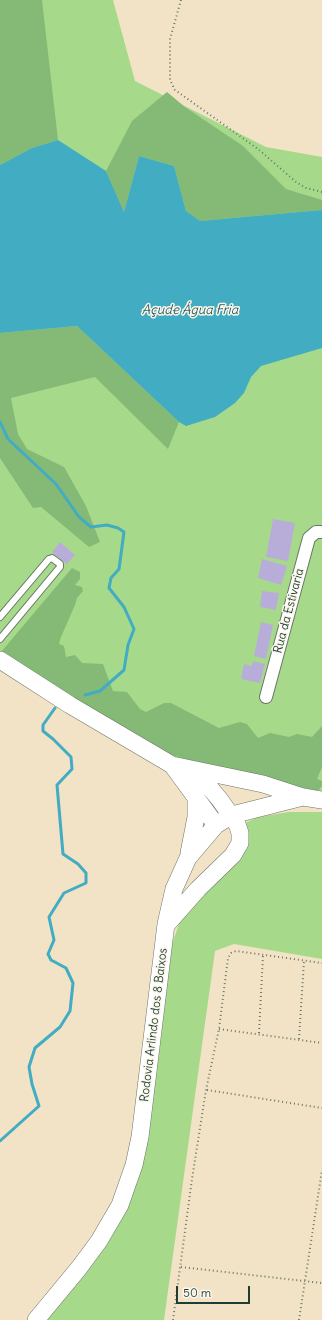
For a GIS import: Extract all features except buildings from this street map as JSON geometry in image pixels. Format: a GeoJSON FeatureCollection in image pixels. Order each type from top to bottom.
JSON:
{"type":"FeatureCollection","features":[{"type":"Feature","properties":{"kind":"main road"},"geometry":{"type":"LineString","coordinates":[[0,660],[65,702],[172,765],[316,797]]}},
{"type":"Feature","properties":{"kind":"main road"},"geometry":{"type":"LineString","coordinates":[[172,765],[216,825]]}},
{"type":"Feature","properties":{"kind":"main road"},"geometry":{"type":"LineString","coordinates":[[166,924],[190,897],[237,850],[240,843],[240,833],[232,815],[196,771]]}},
{"type":"Feature","properties":{"kind":"main road"},"geometry":{"type":"LineString","coordinates":[[188,858],[196,817],[196,796]]}},
{"type":"Feature","properties":{"kind":"main road","name":"Rodovia Arlindo dos 8 Baixos"},"geometry":{"type":"LineString","coordinates":[[36,1320],[99,1241],[120,1205],[134,1165],[140,1137],[166,924],[174,889],[188,858],[216,825],[232,815],[316,797]]}},
{"type":"Feature","properties":{"kind":"street","name":"Rua da Estivaria"},"geometry":{"type":"LineString","coordinates":[[266,697],[309,538],[316,532],[321,532]]}},
{"type":"Feature","properties":{"kind":"lane"},"geometry":{"type":"LineString","coordinates":[[0,617],[49,559],[52,558],[60,564],[60,567],[0,639]]}},
{"type":"Feature","properties":{"kind":"path"},"geometry":{"type":"LineString","coordinates":[[181,0],[170,39],[170,80],[175,90],[258,149],[296,182],[306,188],[322,192]]}},
{"type":"Feature","properties":{"kind":"path"},"geometry":{"type":"LineString","coordinates":[[173,1320],[206,1090],[219,1029],[229,956],[236,951],[322,963]]}},
{"type":"Feature","properties":{"kind":"path"},"geometry":{"type":"LineString","coordinates":[[258,1033],[263,954]]}},
{"type":"Feature","properties":{"kind":"path"},"geometry":{"type":"LineString","coordinates":[[300,1039],[304,960]]}},
{"type":"Feature","properties":{"kind":"path"},"geometry":{"type":"LineString","coordinates":[[219,1029],[258,1033],[322,1043]]}},
{"type":"Feature","properties":{"kind":"path"},"geometry":{"type":"LineString","coordinates":[[206,1090],[322,1108]]}},
{"type":"Feature","properties":{"kind":"path"},"geometry":{"type":"LineString","coordinates":[[299,1320],[322,1170]]}},
{"type":"Feature","properties":{"kind":"path"},"geometry":{"type":"LineString","coordinates":[[181,1267],[322,1283]]}},
{"type":"Feature","properties":{"kind":"green space"},"geometry":{"type":"Polygon","coordinates":[[[0,0],[113,0],[135,81],[266,147],[322,157],[322,797],[164,754],[0,651],[0,0]]]}},
{"type":"Feature","properties":{"kind":"green space"},"geometry":{"type":"Polygon","coordinates":[[[0,0],[42,0],[58,140],[32,148],[0,165],[0,0]]]}},
{"type":"Feature","properties":{"kind":"green space"},"geometry":{"type":"Polygon","coordinates":[[[167,92],[185,107],[243,146],[286,189],[322,200],[322,210],[200,221],[186,211],[174,166],[139,156],[124,212],[106,171],[132,121],[167,92]]]}},
{"type":"Feature","properties":{"kind":"green space"},"geometry":{"type":"Polygon","coordinates":[[[77,326],[179,422],[168,449],[95,377],[11,398],[18,434],[27,449],[64,467],[86,506],[100,542],[89,547],[41,507],[33,508],[0,458],[0,333],[77,326]]]}},
{"type":"Feature","properties":{"kind":"green space"},"geometry":{"type":"Polygon","coordinates":[[[72,568],[80,572],[80,579],[75,585],[82,587],[83,591],[77,598],[59,644],[64,646],[66,657],[75,655],[82,663],[103,664],[113,691],[127,692],[140,709],[146,712],[164,703],[171,703],[219,728],[240,722],[247,724],[258,738],[270,733],[289,737],[297,734],[312,737],[322,726],[322,767],[317,779],[322,781],[322,786],[318,791],[243,774],[164,753],[1,652],[72,568]]]}},
{"type":"Feature","properties":{"kind":"green space"},"geometry":{"type":"Polygon","coordinates":[[[289,812],[322,812],[322,959],[234,944],[215,951],[164,1320],[44,1320],[112,1233],[171,947],[181,918],[245,823],[258,817],[289,812]]]}},
{"type":"Feature","properties":{"kind":"water","name":"Açude Água Fria"},"geometry":{"type":"Polygon","coordinates":[[[58,140],[106,171],[124,212],[139,156],[174,166],[186,211],[200,221],[322,210],[322,348],[261,366],[251,377],[244,393],[235,403],[215,417],[186,426],[179,422],[77,326],[0,333],[0,165],[32,148],[58,140]]]}},
{"type":"Feature","properties":{"kind":"waterway"},"geometry":{"type":"LineString","coordinates":[[0,422],[8,439],[56,484],[79,517],[91,527],[107,525],[118,528],[124,532],[119,569],[111,578],[109,588],[124,607],[134,629],[128,645],[124,670],[100,691],[85,695]]}},
{"type":"Feature","properties":{"kind":"waterway"},"geometry":{"type":"LineString","coordinates":[[0,1141],[39,1106],[32,1084],[29,1067],[35,1048],[60,1027],[70,1011],[73,983],[66,968],[51,960],[48,954],[54,940],[49,917],[64,893],[86,883],[86,873],[78,864],[63,854],[57,785],[72,769],[71,757],[43,731],[43,725],[55,708]]}}]}
